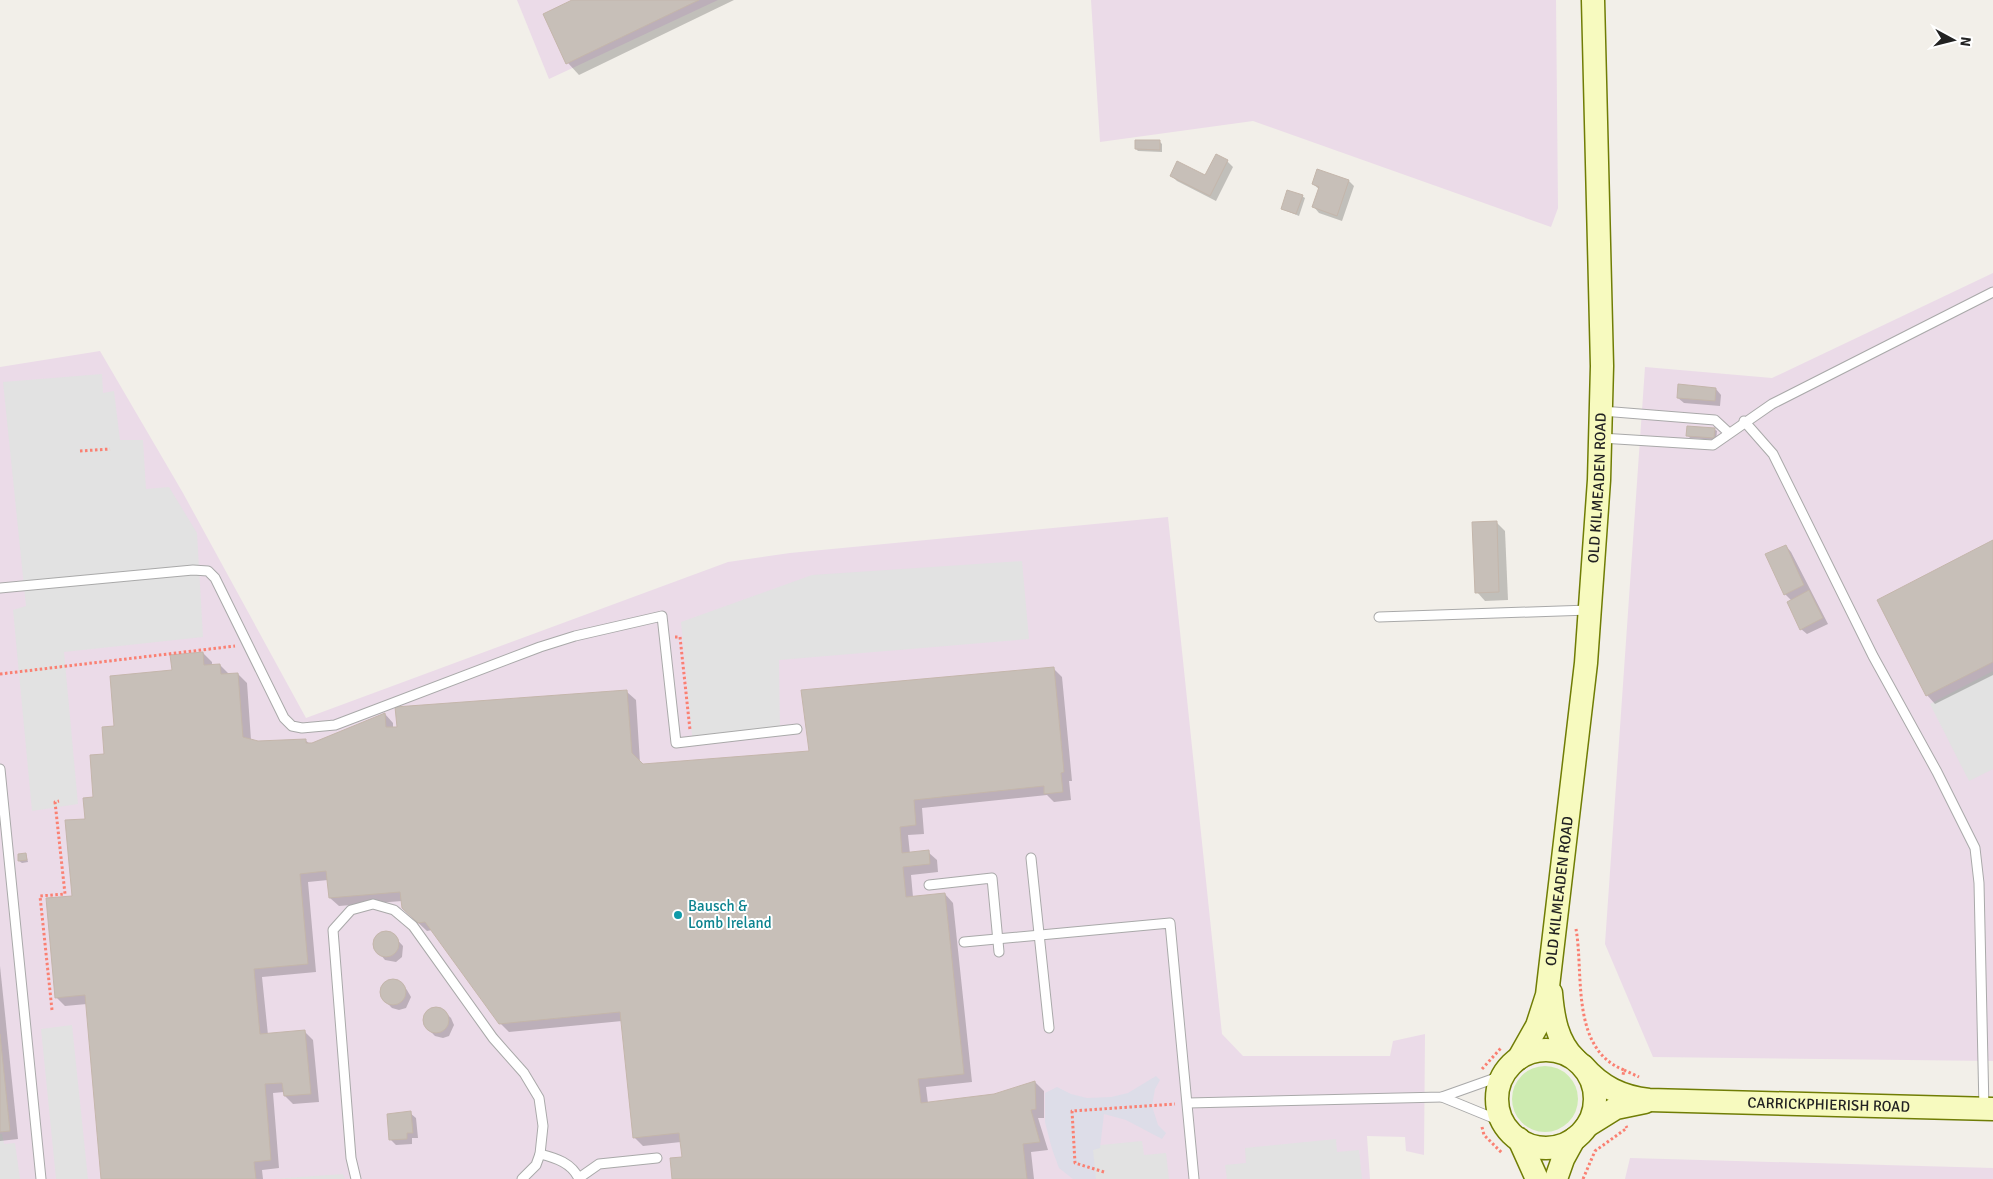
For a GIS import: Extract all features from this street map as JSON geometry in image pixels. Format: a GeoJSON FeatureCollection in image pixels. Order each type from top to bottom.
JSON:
{"type":"FeatureCollection","features":[{"type":"Feature","properties":{"kind":"street","name":"OLD KILMEADEN ROAD"},"geometry":{"type":"LineString","coordinates":[[1519,1058],[1538,1024],[1548,995],[1591,610],[1602,411],[1593,0]]}},
{"type":"Feature","properties":{"kind":"street","name":"OLD KILMEADEN ROAD"},"geometry":{"type":"LineString","coordinates":[[1551,974],[1552,1008],[1558,1032],[1570,1054],[1579,1063]]}},
{"type":"Feature","properties":{"kind":"street"},"geometry":{"type":"LineString","coordinates":[[1537,1179],[1518,1139],[1503,1122],[1497,1098],[1504,1075],[1519,1058],[1528,1053],[1547,1050],[1566,1054],[1579,1063],[1590,1076],[1595,1101],[1593,1113],[1563,1159],[1556,1179]]}},
{"type":"Feature","properties":{"kind":"street","name":"CARRICKPHIERISH ROAD"},"geometry":{"type":"LineString","coordinates":[[1579,1063],[1594,1079],[1613,1091],[1637,1099],[1664,1102],[1988,1109]]}},
{"type":"Feature","properties":{"kind":"street","name":"CARRICKPHIERISH ROAD"},"geometry":{"type":"LineString","coordinates":[[1581,1132],[1606,1114],[1628,1105],[1664,1102]]}},
{"type":"Feature","properties":{"kind":"street"},"geometry":{"type":"LineString","coordinates":[[1518,1139],[1534,1146],[1550,1148],[1561,1146],[1581,1132]]}},
{"type":"Feature","properties":{"kind":"lane"},"geometry":{"type":"LineString","coordinates":[[1601,438],[1713,445],[1744,421],[1772,404],[1993,292]]}},
{"type":"Feature","properties":{"kind":"lane"},"geometry":{"type":"LineString","coordinates":[[1602,411],[1715,420],[1729,433]]}},
{"type":"Feature","properties":{"kind":"lane"},"geometry":{"type":"LineString","coordinates":[[1744,421],[1773,454],[1873,656],[1937,772],[1974,848],[1979,883],[1988,1109]]}},
{"type":"Feature","properties":{"kind":"lane"},"geometry":{"type":"LineString","coordinates":[[0,588],[193,570],[206,571],[215,578],[287,721],[296,727],[312,728],[355,718],[560,640],[662,616],[676,743],[797,729]]}},
{"type":"Feature","properties":{"kind":"lane"},"geometry":{"type":"LineString","coordinates":[[1379,617],[1591,610]]}},
{"type":"Feature","properties":{"kind":"lane"},"geometry":{"type":"LineString","coordinates":[[0,769],[41,1179]]}},
{"type":"Feature","properties":{"kind":"lane"},"geometry":{"type":"LineString","coordinates":[[1031,858],[1049,1028]]}},
{"type":"Feature","properties":{"kind":"lane"},"geometry":{"type":"LineString","coordinates":[[929,885],[992,878],[999,952]]}},
{"type":"Feature","properties":{"kind":"lane"},"geometry":{"type":"LineString","coordinates":[[356,1179],[352,1158],[333,930],[351,910],[372,904],[394,910],[413,926],[493,1038],[530,1082],[539,1098],[543,1134],[540,1154],[536,1165],[522,1179]]}},
{"type":"Feature","properties":{"kind":"lane"},"geometry":{"type":"LineString","coordinates":[[964,942],[1170,923],[1194,1179]]}},
{"type":"Feature","properties":{"kind":"lane"},"geometry":{"type":"LineString","coordinates":[[1188,1103],[1442,1097],[1504,1075]]}},
{"type":"Feature","properties":{"kind":"lane"},"geometry":{"type":"LineString","coordinates":[[1442,1097],[1503,1122]]}},
{"type":"Feature","properties":{"kind":"lane"},"geometry":{"type":"LineString","coordinates":[[540,1154],[560,1159],[579,1178],[599,1164],[657,1158]]}},
{"type":"Feature","properties":{"kind":"path"},"geometry":{"type":"LineString","coordinates":[[80,451],[110,448]]}},
{"type":"Feature","properties":{"kind":"path"},"geometry":{"type":"LineString","coordinates":[[0,674],[248,645]]}},
{"type":"Feature","properties":{"kind":"path"},"geometry":{"type":"LineString","coordinates":[[52,1010],[40,896],[65,894],[54,802],[59,801]]}},
{"type":"Feature","properties":{"kind":"path"},"geometry":{"type":"LineString","coordinates":[[1624,1070],[1639,1076]]}},
{"type":"Feature","properties":{"kind":"path"},"geometry":{"type":"LineString","coordinates":[[1104,1172],[1075,1163],[1072,1111],[1188,1103]]}},
{"type":"Feature","properties":{"kind":"shaded area"},"geometry":{"type":"Polygon","coordinates":[[[517,0],[718,0],[549,79],[517,0]]]}},
{"type":"Feature","properties":{"kind":"shaded area"},"geometry":{"type":"Polygon","coordinates":[[[1091,0],[1556,0],[1558,208],[1551,227],[1253,121],[1100,142],[1091,0]]]}},
{"type":"Feature","properties":{"kind":"shaded area"},"geometry":{"type":"Polygon","coordinates":[[[1993,273],[1993,1061],[1653,1057],[1605,944],[1645,367],[1772,378],[1993,273]]]}},
{"type":"Feature","properties":{"kind":"shaded area"},"geometry":{"type":"Polygon","coordinates":[[[100,351],[183,493],[306,718],[728,562],[790,553],[1168,517],[1222,1034],[1243,1056],[1390,1056],[1393,1041],[1425,1034],[1424,1155],[1406,1151],[1405,1137],[1367,1136],[1370,1179],[0,1179],[0,367],[100,351]]]}},
{"type":"Feature","properties":{"kind":"shaded area"},"geometry":{"type":"Polygon","coordinates":[[[102,374],[103,393],[114,391],[120,440],[143,440],[146,489],[169,487],[197,533],[203,637],[64,652],[78,804],[32,811],[13,610],[26,606],[3,382],[102,374]]]}},
{"type":"Feature","properties":{"kind":"shaded area"},"geometry":{"type":"Polygon","coordinates":[[[1022,561],[1029,639],[779,660],[780,732],[693,745],[681,622],[812,575],[1022,561]]]}},
{"type":"Feature","properties":{"kind":"shaded area"},"geometry":{"type":"Polygon","coordinates":[[[1993,671],[1993,769],[1969,781],[1930,704],[1993,671]]]}},
{"type":"Feature","properties":{"kind":"shaded area"},"geometry":{"type":"Polygon","coordinates":[[[72,1025],[88,1179],[56,1179],[41,1029],[72,1025]]]}},
{"type":"Feature","properties":{"kind":"shaded area"},"geometry":{"type":"Polygon","coordinates":[[[1156,1076],[1160,1080],[1155,1089],[1152,1106],[1158,1125],[1166,1133],[1162,1139],[1126,1120],[1104,1114],[1100,1148],[1093,1150],[1096,1179],[1073,1179],[1059,1168],[1045,1122],[1045,1093],[1057,1087],[1071,1094],[1087,1098],[1111,1097],[1128,1093],[1156,1076]]]}},
{"type":"Feature","properties":{"kind":"shaded area"},"geometry":{"type":"Polygon","coordinates":[[[0,1134],[2,1134],[4,1144],[15,1143],[20,1179],[0,1179],[0,1134]]]}},
{"type":"Feature","properties":{"kind":"shaded area"},"geometry":{"type":"Polygon","coordinates":[[[1336,1139],[1337,1152],[1359,1150],[1362,1179],[1227,1179],[1225,1165],[1246,1163],[1245,1148],[1336,1139]]]}},
{"type":"Feature","properties":{"kind":"shaded area"},"geometry":{"type":"Polygon","coordinates":[[[1142,1141],[1144,1155],[1166,1153],[1169,1179],[1094,1179],[1090,1146],[1142,1141]]]}},
{"type":"Feature","properties":{"kind":"shaded area"},"geometry":{"type":"Polygon","coordinates":[[[1630,1158],[1993,1168],[1993,1179],[1625,1179],[1630,1158]]]}},
{"type":"Feature","properties":{"kind":"shaded area"},"geometry":{"type":"Polygon","coordinates":[[[343,1174],[345,1179],[274,1179],[343,1174]]]}},
{"type":"Feature","properties":{"kind":"green space"},"geometry":{"type":"Polygon","coordinates":[[[1538,1066],[1552,1066],[1564,1071],[1573,1080],[1578,1092],[1576,1112],[1569,1123],[1552,1132],[1538,1132],[1526,1127],[1517,1118],[1512,1106],[1512,1092],[1517,1080],[1526,1071],[1538,1066]]]}},
{"type":"Feature","properties":{"kind":"building"},"geometry":{"type":"Polygon","coordinates":[[[572,0],[699,0],[566,64],[543,14],[572,0]]]}},
{"type":"Feature","properties":{"kind":"building"},"geometry":{"type":"Polygon","coordinates":[[[1135,140],[1160,140],[1160,150],[1135,149],[1135,140]]]}},
{"type":"Feature","properties":{"kind":"building"},"geometry":{"type":"Polygon","coordinates":[[[1216,154],[1228,160],[1210,196],[1170,176],[1177,161],[1205,175],[1216,154]]]}},
{"type":"Feature","properties":{"kind":"building"},"geometry":{"type":"Polygon","coordinates":[[[1317,169],[1349,180],[1337,216],[1312,207],[1319,187],[1312,184],[1317,169]]]}},
{"type":"Feature","properties":{"kind":"building"},"geometry":{"type":"Polygon","coordinates":[[[1287,190],[1303,195],[1296,214],[1281,209],[1287,190]]]}},
{"type":"Feature","properties":{"kind":"building"},"geometry":{"type":"Polygon","coordinates":[[[1678,384],[1716,388],[1715,401],[1677,398],[1678,384]]]}},
{"type":"Feature","properties":{"kind":"building"},"geometry":{"type":"Polygon","coordinates":[[[1687,426],[1715,428],[1714,438],[1686,436],[1687,426]]]}},
{"type":"Feature","properties":{"kind":"building"},"geometry":{"type":"Polygon","coordinates":[[[1497,521],[1499,592],[1475,593],[1472,522],[1497,521]]]}},
{"type":"Feature","properties":{"kind":"building"},"geometry":{"type":"Polygon","coordinates":[[[1993,540],[1993,662],[1926,696],[1877,600],[1993,540]]]}},
{"type":"Feature","properties":{"kind":"building"},"geometry":{"type":"Polygon","coordinates":[[[1786,545],[1804,585],[1784,595],[1765,554],[1786,545]]]}},
{"type":"Feature","properties":{"kind":"building"},"geometry":{"type":"Polygon","coordinates":[[[1809,590],[1823,618],[1800,630],[1787,602],[1809,590]]]}},
{"type":"Feature","properties":{"kind":"building","name":"Bausch & Lomb Ireland"},"geometry":{"type":"Polygon","coordinates":[[[203,652],[204,665],[220,664],[221,674],[238,673],[243,737],[258,741],[306,739],[306,743],[312,743],[385,713],[386,727],[397,727],[395,707],[627,690],[632,753],[643,764],[809,751],[801,690],[1054,667],[1064,772],[1061,773],[1063,792],[1044,794],[1044,786],[914,800],[916,825],[900,827],[902,853],[929,850],[930,864],[903,867],[906,897],[945,893],[964,1074],[918,1079],[921,1103],[994,1094],[1035,1081],[1036,1109],[1031,1110],[1040,1142],[1023,1144],[1027,1179],[672,1179],[670,1158],[682,1157],[679,1133],[633,1138],[620,1012],[499,1024],[425,922],[418,923],[402,908],[400,892],[329,898],[326,871],[300,874],[308,964],[254,969],[260,1034],[305,1030],[311,1094],[284,1096],[282,1083],[265,1084],[271,1160],[254,1162],[256,1179],[101,1179],[85,995],[55,998],[46,898],[72,896],[65,820],[85,819],[83,798],[93,797],[90,755],[104,754],[102,727],[114,726],[110,676],[172,670],[170,655],[203,652]]]}},
{"type":"Feature","properties":{"kind":"building"},"geometry":{"type":"Polygon","coordinates":[[[26,853],[27,860],[18,861],[18,854],[26,853]]]}},
{"type":"Feature","properties":{"kind":"building"},"geometry":{"type":"Polygon","coordinates":[[[386,931],[395,935],[399,944],[395,953],[386,957],[377,953],[373,944],[377,935],[386,931]]]}},
{"type":"Feature","properties":{"kind":"building"},"geometry":{"type":"Polygon","coordinates":[[[393,979],[402,983],[406,992],[402,1001],[393,1005],[384,1001],[380,992],[384,983],[393,979]]]}},
{"type":"Feature","properties":{"kind":"building"},"geometry":{"type":"Polygon","coordinates":[[[436,1007],[445,1011],[449,1020],[445,1029],[436,1033],[427,1029],[423,1020],[427,1011],[436,1007]]]}},
{"type":"Feature","properties":{"kind":"building"},"geometry":{"type":"Polygon","coordinates":[[[0,1034],[10,1131],[0,1132],[0,1034]]]}},
{"type":"Feature","properties":{"kind":"building"},"geometry":{"type":"Polygon","coordinates":[[[411,1111],[413,1133],[407,1133],[407,1139],[389,1140],[387,1114],[411,1111]]]}},
{"type":"Feature","properties":{"kind":"place","name":"Bausch & Lomb Ireland"},"geometry":{"type":"Point","coordinates":[678,915]}}]}
